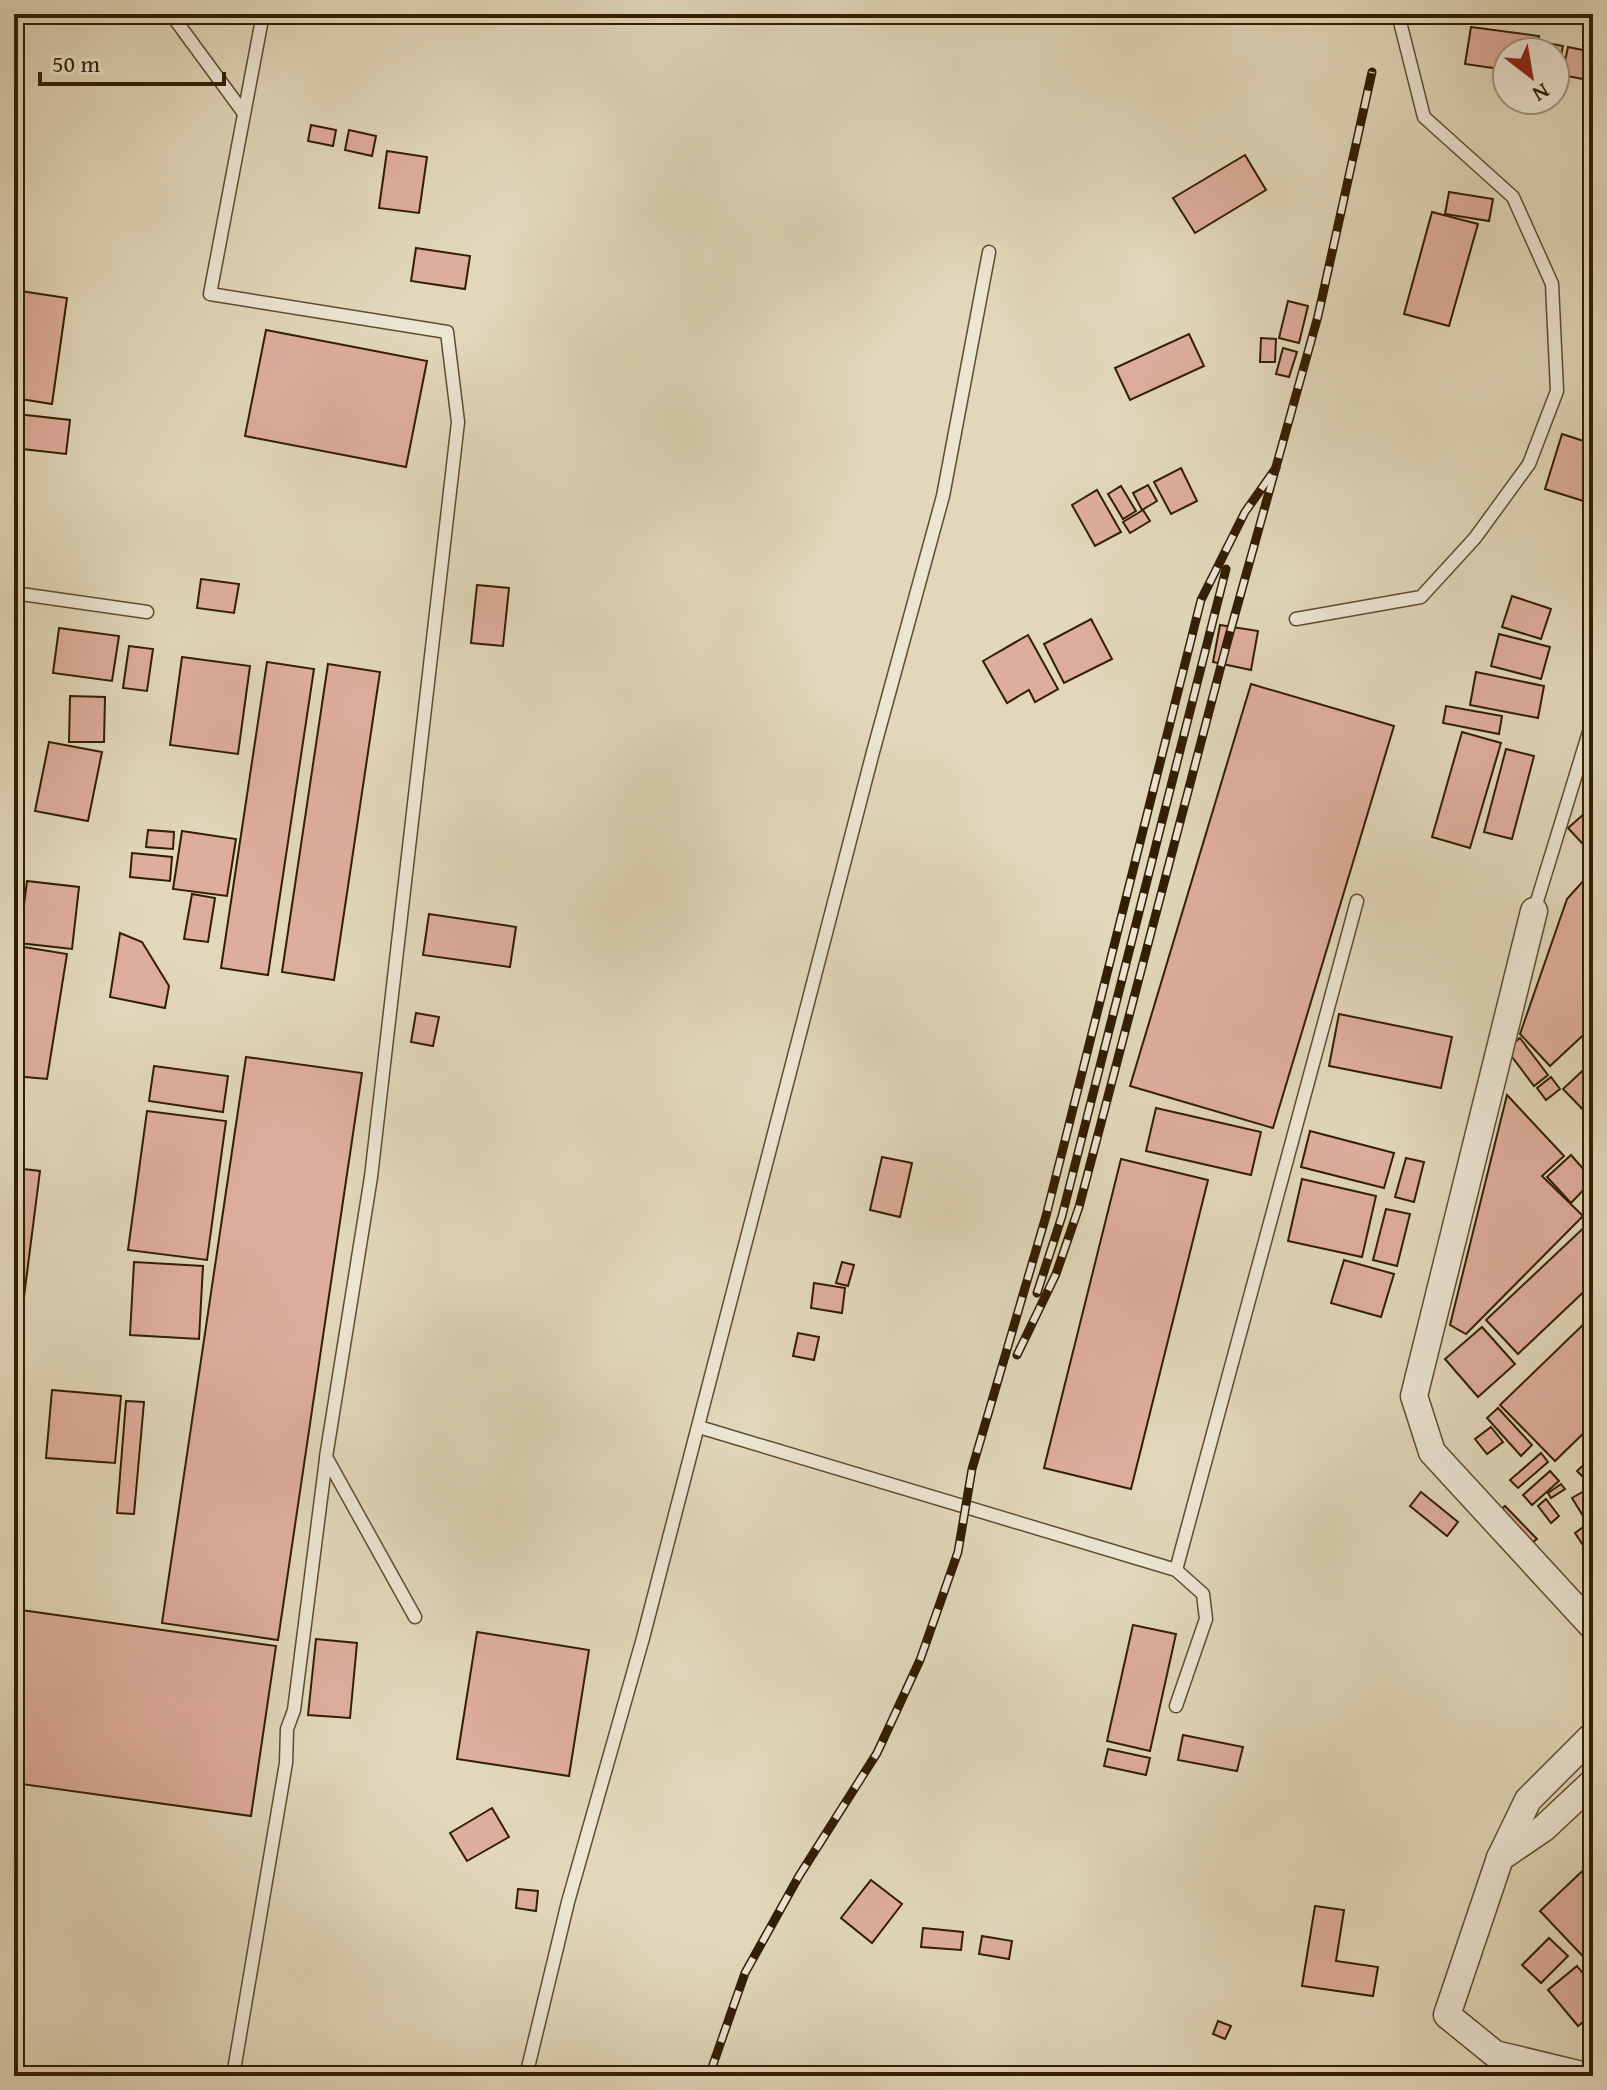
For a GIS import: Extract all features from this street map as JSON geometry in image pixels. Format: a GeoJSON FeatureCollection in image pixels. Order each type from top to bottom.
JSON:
{"type":"FeatureCollection","features":[{"type":"Feature","properties":{"kind":"street"},"geometry":{"type":"LineString","coordinates":[[1534,911],[1414,1396],[1432,1452],[1593,1627]]}},
{"type":"Feature","properties":{"kind":"street"},"geometry":{"type":"LineString","coordinates":[[1586,2076],[1495,2054],[1447,2015],[1500,1858],[1528,1800],[1593,1735]]}},
{"type":"Feature","properties":{"kind":"street"},"geometry":{"type":"LineString","coordinates":[[1500,1858],[1544,1828],[1593,1782]]}},
{"type":"Feature","properties":{"kind":"lane"},"geometry":{"type":"LineString","coordinates":[[171,14],[243,112]]}},
{"type":"Feature","properties":{"kind":"lane"},"geometry":{"type":"LineString","coordinates":[[233,2076],[286,1763],[287,1729],[294,1710],[326,1457],[373,1162],[458,422],[447,332],[210,294],[263,14]]}},
{"type":"Feature","properties":{"kind":"lane"},"geometry":{"type":"LineString","coordinates":[[1296,619],[1421,597],[1475,538],[1529,464],[1557,391],[1552,284],[1513,197],[1424,117],[1398,14]]}},
{"type":"Feature","properties":{"kind":"lane"},"geometry":{"type":"LineString","coordinates":[[526,2076],[568,1902],[699,1427],[873,752],[943,496],[989,252]]}},
{"type":"Feature","properties":{"kind":"lane"},"geometry":{"type":"LineString","coordinates":[[14,593],[147,612]]}},
{"type":"Feature","properties":{"kind":"lane"},"geometry":{"type":"LineString","coordinates":[[1534,911],[1593,719]]}},
{"type":"Feature","properties":{"kind":"lane"},"geometry":{"type":"LineString","coordinates":[[1176,1570],[1357,901]]}},
{"type":"Feature","properties":{"kind":"lane"},"geometry":{"type":"LineString","coordinates":[[699,1427],[1176,1570],[1203,1594],[1206,1619],[1176,1706]]}},
{"type":"Feature","properties":{"kind":"lane"},"geometry":{"type":"LineString","coordinates":[[326,1457],[415,1617]]}},
{"type":"Feature","properties":{"kind":"building"},"geometry":{"type":"Polygon","coordinates":[[[1471,27],[1539,36],[1491,36],[1491,68],[1465,64],[1471,27]]]}},
{"type":"Feature","properties":{"kind":"building"},"geometry":{"type":"Polygon","coordinates":[[[1571,48],[1593,52],[1593,81],[1571,77],[1571,48]]]}},
{"type":"Feature","properties":{"kind":"building"},"geometry":{"type":"Polygon","coordinates":[[[311,125],[336,130],[333,146],[308,141],[311,125]]]}},
{"type":"Feature","properties":{"kind":"building"},"geometry":{"type":"Polygon","coordinates":[[[349,130],[376,136],[372,156],[345,150],[349,130]]]}},
{"type":"Feature","properties":{"kind":"building"},"geometry":{"type":"Polygon","coordinates":[[[387,151],[427,157],[419,213],[379,208],[387,151]]]}},
{"type":"Feature","properties":{"kind":"building"},"geometry":{"type":"Polygon","coordinates":[[[1245,155],[1266,190],[1195,233],[1173,198],[1245,155]]]}},
{"type":"Feature","properties":{"kind":"building"},"geometry":{"type":"Polygon","coordinates":[[[1449,192],[1493,199],[1489,221],[1445,214],[1449,192]]]}},
{"type":"Feature","properties":{"kind":"building"},"geometry":{"type":"Polygon","coordinates":[[[1432,212],[1478,224],[1449,326],[1404,314],[1432,212]]]}},
{"type":"Feature","properties":{"kind":"building"},"geometry":{"type":"Polygon","coordinates":[[[416,248],[470,256],[465,289],[411,281],[416,248]]]}},
{"type":"Feature","properties":{"kind":"building"},"geometry":{"type":"Polygon","coordinates":[[[14,290],[67,298],[52,404],[14,398],[14,290]]]}},
{"type":"Feature","properties":{"kind":"building"},"geometry":{"type":"Polygon","coordinates":[[[1288,301],[1308,306],[1299,343],[1279,338],[1288,301]]]}},
{"type":"Feature","properties":{"kind":"building"},"geometry":{"type":"Polygon","coordinates":[[[266,330],[427,361],[406,467],[245,436],[266,330]]]}},
{"type":"Feature","properties":{"kind":"building"},"geometry":{"type":"Polygon","coordinates":[[[1189,334],[1204,366],[1130,400],[1115,368],[1189,334]]]}},
{"type":"Feature","properties":{"kind":"building"},"geometry":{"type":"Polygon","coordinates":[[[1261,338],[1276,339],[1275,362],[1260,362],[1261,338]]]}},
{"type":"Feature","properties":{"kind":"building"},"geometry":{"type":"Polygon","coordinates":[[[1283,348],[1297,352],[1289,377],[1276,374],[1283,348]]]}},
{"type":"Feature","properties":{"kind":"building"},"geometry":{"type":"Polygon","coordinates":[[[17,414],[70,420],[66,454],[14,448],[17,414]]]}},
{"type":"Feature","properties":{"kind":"building"},"geometry":{"type":"Polygon","coordinates":[[[1562,434],[1593,444],[1593,504],[1545,489],[1562,434]]]}},
{"type":"Feature","properties":{"kind":"building"},"geometry":{"type":"Polygon","coordinates":[[[1181,468],[1197,501],[1171,514],[1154,482],[1181,468]]]}},
{"type":"Feature","properties":{"kind":"building"},"geometry":{"type":"Polygon","coordinates":[[[1148,485],[1157,501],[1142,510],[1133,493],[1148,485]]]}},
{"type":"Feature","properties":{"kind":"building"},"geometry":{"type":"Polygon","coordinates":[[[1121,486],[1136,511],[1123,519],[1108,494],[1121,486]]]}},
{"type":"Feature","properties":{"kind":"building"},"geometry":{"type":"Polygon","coordinates":[[[1097,490],[1121,532],[1095,546],[1072,505],[1097,490]]]}},
{"type":"Feature","properties":{"kind":"building"},"geometry":{"type":"Polygon","coordinates":[[[1143,510],[1150,521],[1130,533],[1123,522],[1143,510]]]}},
{"type":"Feature","properties":{"kind":"building"},"geometry":{"type":"Polygon","coordinates":[[[201,579],[239,584],[234,613],[197,608],[201,579]]]}},
{"type":"Feature","properties":{"kind":"building"},"geometry":{"type":"Polygon","coordinates":[[[477,585],[509,588],[503,646],[471,643],[477,585]]]}},
{"type":"Feature","properties":{"kind":"building"},"geometry":{"type":"Polygon","coordinates":[[[1512,596],[1551,609],[1541,639],[1502,627],[1512,596]]]}},
{"type":"Feature","properties":{"kind":"building"},"geometry":{"type":"Polygon","coordinates":[[[1091,619],[1112,659],[1064,683],[1044,644],[1091,619]]]}},
{"type":"Feature","properties":{"kind":"building"},"geometry":{"type":"Polygon","coordinates":[[[14,620],[21,621],[14,666],[14,620]]]}},
{"type":"Feature","properties":{"kind":"building"},"geometry":{"type":"Polygon","coordinates":[[[1220,625],[1258,631],[1251,670],[1213,662],[1220,625]]]}},
{"type":"Feature","properties":{"kind":"building"},"geometry":{"type":"Polygon","coordinates":[[[59,628],[119,636],[112,681],[53,673],[59,628]]]}},
{"type":"Feature","properties":{"kind":"building"},"geometry":{"type":"Polygon","coordinates":[[[1499,634],[1550,647],[1541,679],[1491,666],[1499,634]]]}},
{"type":"Feature","properties":{"kind":"building"},"geometry":{"type":"Polygon","coordinates":[[[1028,635],[1058,689],[1035,702],[1029,690],[1007,703],[983,661],[1028,635]]]}},
{"type":"Feature","properties":{"kind":"building"},"geometry":{"type":"Polygon","coordinates":[[[129,646],[153,649],[147,691],[123,688],[129,646]]]}},
{"type":"Feature","properties":{"kind":"building"},"geometry":{"type":"Polygon","coordinates":[[[182,657],[250,666],[238,754],[170,745],[182,657]]]}},
{"type":"Feature","properties":{"kind":"building"},"geometry":{"type":"Polygon","coordinates":[[[267,662],[314,669],[268,975],[221,968],[267,662]]]}},
{"type":"Feature","properties":{"kind":"building"},"geometry":{"type":"Polygon","coordinates":[[[328,664],[380,672],[334,980],[282,972],[328,664]]]}},
{"type":"Feature","properties":{"kind":"building"},"geometry":{"type":"Polygon","coordinates":[[[1476,672],[1544,686],[1538,718],[1470,705],[1476,672]]]}},
{"type":"Feature","properties":{"kind":"building"},"geometry":{"type":"Polygon","coordinates":[[[1251,684],[1394,726],[1273,1128],[1130,1086],[1251,684]]]}},
{"type":"Feature","properties":{"kind":"building"},"geometry":{"type":"Polygon","coordinates":[[[70,696],[105,697],[104,742],[69,742],[70,696]]]}},
{"type":"Feature","properties":{"kind":"building"},"geometry":{"type":"Polygon","coordinates":[[[1446,706],[1502,716],[1499,734],[1443,723],[1446,706]]]}},
{"type":"Feature","properties":{"kind":"building"},"geometry":{"type":"Polygon","coordinates":[[[1462,732],[1501,743],[1470,848],[1432,837],[1462,732]]]}},
{"type":"Feature","properties":{"kind":"building"},"geometry":{"type":"Polygon","coordinates":[[[49,742],[102,752],[88,821],[35,811],[49,742]]]}},
{"type":"Feature","properties":{"kind":"building"},"geometry":{"type":"Polygon","coordinates":[[[1506,749],[1534,756],[1512,839],[1484,832],[1506,749]]]}},
{"type":"Feature","properties":{"kind":"building"},"geometry":{"type":"Polygon","coordinates":[[[1593,806],[1593,855],[1568,828],[1593,806]]]}},
{"type":"Feature","properties":{"kind":"building"},"geometry":{"type":"Polygon","coordinates":[[[148,830],[174,832],[173,849],[146,847],[148,830]]]}},
{"type":"Feature","properties":{"kind":"building"},"geometry":{"type":"Polygon","coordinates":[[[182,831],[236,839],[227,896],[173,889],[182,831]]]}},
{"type":"Feature","properties":{"kind":"building"},"geometry":{"type":"Polygon","coordinates":[[[132,853],[172,857],[170,881],[130,877],[132,853]]]}},
{"type":"Feature","properties":{"kind":"building"},"geometry":{"type":"Polygon","coordinates":[[[1593,870],[1593,1026],[1550,1066],[1520,1034],[1567,899],[1593,870]]]}},
{"type":"Feature","properties":{"kind":"building"},"geometry":{"type":"Polygon","coordinates":[[[27,881],[79,887],[72,949],[19,943],[27,881]]]}},
{"type":"Feature","properties":{"kind":"building"},"geometry":{"type":"Polygon","coordinates":[[[192,894],[215,898],[208,942],[184,939],[192,894]]]}},
{"type":"Feature","properties":{"kind":"building"},"geometry":{"type":"Polygon","coordinates":[[[429,914],[516,927],[510,967],[423,955],[429,914]]]}},
{"type":"Feature","properties":{"kind":"building"},"geometry":{"type":"Polygon","coordinates":[[[120,933],[142,942],[169,986],[165,1008],[110,997],[120,933]]]}},
{"type":"Feature","properties":{"kind":"building"},"geometry":{"type":"Polygon","coordinates":[[[18,946],[67,954],[47,1079],[14,1076],[14,974],[18,946]]]}},
{"type":"Feature","properties":{"kind":"building"},"geometry":{"type":"Polygon","coordinates":[[[416,1013],[439,1017],[433,1046],[411,1042],[416,1013]]]}},
{"type":"Feature","properties":{"kind":"building"},"geometry":{"type":"Polygon","coordinates":[[[1339,1014],[1452,1037],[1441,1088],[1329,1066],[1339,1014]]]}},
{"type":"Feature","properties":{"kind":"building"},"geometry":{"type":"Polygon","coordinates":[[[1520,1038],[1548,1075],[1534,1086],[1506,1049],[1520,1038]]]}},
{"type":"Feature","properties":{"kind":"building"},"geometry":{"type":"Polygon","coordinates":[[[246,1057],[362,1073],[278,1640],[162,1623],[246,1057]]]}},
{"type":"Feature","properties":{"kind":"building"},"geometry":{"type":"Polygon","coordinates":[[[1593,1061],[1593,1120],[1563,1089],[1593,1061]]]}},
{"type":"Feature","properties":{"kind":"building"},"geometry":{"type":"Polygon","coordinates":[[[154,1066],[228,1076],[223,1112],[149,1101],[154,1066]]]}},
{"type":"Feature","properties":{"kind":"building"},"geometry":{"type":"Polygon","coordinates":[[[1551,1077],[1560,1089],[1546,1100],[1537,1088],[1551,1077]]]}},
{"type":"Feature","properties":{"kind":"building"},"geometry":{"type":"Polygon","coordinates":[[[1507,1095],[1564,1156],[1542,1176],[1583,1216],[1466,1334],[1450,1325],[1507,1095]]]}},
{"type":"Feature","properties":{"kind":"building"},"geometry":{"type":"Polygon","coordinates":[[[1156,1108],[1261,1132],[1251,1175],[1146,1151],[1156,1108]]]}},
{"type":"Feature","properties":{"kind":"building"},"geometry":{"type":"Polygon","coordinates":[[[147,1111],[226,1121],[207,1260],[128,1250],[147,1111]]]}},
{"type":"Feature","properties":{"kind":"building"},"geometry":{"type":"Polygon","coordinates":[[[1310,1131],[1394,1153],[1384,1188],[1301,1167],[1310,1131]]]}},
{"type":"Feature","properties":{"kind":"building"},"geometry":{"type":"Polygon","coordinates":[[[1571,1155],[1593,1180],[1571,1203],[1547,1177],[1571,1155]]]}},
{"type":"Feature","properties":{"kind":"building"},"geometry":{"type":"Polygon","coordinates":[[[882,1157],[912,1163],[900,1217],[870,1210],[882,1157]]]}},
{"type":"Feature","properties":{"kind":"building"},"geometry":{"type":"Polygon","coordinates":[[[1406,1158],[1424,1162],[1414,1202],[1395,1197],[1406,1158]]]}},
{"type":"Feature","properties":{"kind":"building"},"geometry":{"type":"Polygon","coordinates":[[[1121,1159],[1208,1180],[1131,1489],[1044,1468],[1121,1159]]]}},
{"type":"Feature","properties":{"kind":"building"},"geometry":{"type":"Polygon","coordinates":[[[14,1168],[40,1171],[14,1375],[14,1168]]]}},
{"type":"Feature","properties":{"kind":"building"},"geometry":{"type":"Polygon","coordinates":[[[1302,1179],[1376,1196],[1362,1257],[1288,1241],[1302,1179]]]}},
{"type":"Feature","properties":{"kind":"building"},"geometry":{"type":"Polygon","coordinates":[[[1386,1209],[1410,1214],[1397,1266],[1373,1260],[1386,1209]]]}},
{"type":"Feature","properties":{"kind":"building"},"geometry":{"type":"Polygon","coordinates":[[[1593,1219],[1593,1283],[1518,1354],[1486,1320],[1593,1219]]]}},
{"type":"Feature","properties":{"kind":"building"},"geometry":{"type":"Polygon","coordinates":[[[1344,1260],[1394,1274],[1381,1317],[1331,1303],[1344,1260]]]}},
{"type":"Feature","properties":{"kind":"building"},"geometry":{"type":"Polygon","coordinates":[[[134,1262],[203,1266],[199,1339],[130,1335],[134,1262]]]}},
{"type":"Feature","properties":{"kind":"building"},"geometry":{"type":"Polygon","coordinates":[[[842,1262],[854,1265],[848,1286],[836,1283],[842,1262]]]}},
{"type":"Feature","properties":{"kind":"building"},"geometry":{"type":"Polygon","coordinates":[[[814,1283],[845,1288],[842,1313],[811,1308],[814,1283]]]}},
{"type":"Feature","properties":{"kind":"building"},"geometry":{"type":"Polygon","coordinates":[[[1593,1315],[1593,1424],[1555,1461],[1500,1405],[1593,1315]]]}},
{"type":"Feature","properties":{"kind":"building"},"geometry":{"type":"Polygon","coordinates":[[[1482,1327],[1515,1364],[1478,1397],[1445,1359],[1482,1327]]]}},
{"type":"Feature","properties":{"kind":"building"},"geometry":{"type":"Polygon","coordinates":[[[798,1333],[819,1337],[814,1360],[793,1356],[798,1333]]]}},
{"type":"Feature","properties":{"kind":"building"},"geometry":{"type":"Polygon","coordinates":[[[52,1390],[121,1396],[115,1463],[46,1458],[52,1390]]]}},
{"type":"Feature","properties":{"kind":"building"},"geometry":{"type":"Polygon","coordinates":[[[126,1401],[144,1402],[134,1514],[117,1513],[126,1401]]]}},
{"type":"Feature","properties":{"kind":"building"},"geometry":{"type":"Polygon","coordinates":[[[1498,1408],[1532,1445],[1521,1456],[1487,1418],[1498,1408]]]}},
{"type":"Feature","properties":{"kind":"building"},"geometry":{"type":"Polygon","coordinates":[[[1491,1427],[1503,1442],[1487,1454],[1475,1439],[1491,1427]]]}},
{"type":"Feature","properties":{"kind":"building"},"geometry":{"type":"Polygon","coordinates":[[[1541,1453],[1548,1462],[1518,1488],[1510,1480],[1541,1453]]]}},
{"type":"Feature","properties":{"kind":"building"},"geometry":{"type":"Polygon","coordinates":[[[1593,1456],[1593,1487],[1577,1471],[1593,1456]]]}},
{"type":"Feature","properties":{"kind":"building"},"geometry":{"type":"Polygon","coordinates":[[[1550,1471],[1559,1481],[1532,1505],[1523,1495],[1550,1471]]]}},
{"type":"Feature","properties":{"kind":"building"},"geometry":{"type":"Polygon","coordinates":[[[1561,1484],[1565,1489],[1551,1498],[1548,1493],[1561,1484]]]}},
{"type":"Feature","properties":{"kind":"building"},"geometry":{"type":"Polygon","coordinates":[[[1584,1491],[1593,1506],[1593,1514],[1585,1519],[1572,1498],[1584,1491]]]}},
{"type":"Feature","properties":{"kind":"building"},"geometry":{"type":"Polygon","coordinates":[[[1421,1492],[1458,1522],[1447,1536],[1410,1506],[1421,1492]]]}},
{"type":"Feature","properties":{"kind":"building"},"geometry":{"type":"Polygon","coordinates":[[[1546,1499],[1559,1516],[1551,1523],[1538,1506],[1546,1499]]]}},
{"type":"Feature","properties":{"kind":"building"},"geometry":{"type":"Polygon","coordinates":[[[1505,1506],[1537,1539],[1527,1547],[1496,1514],[1505,1506]]]}},
{"type":"Feature","properties":{"kind":"building"},"geometry":{"type":"Polygon","coordinates":[[[1593,1520],[1593,1546],[1586,1550],[1575,1533],[1593,1520]]]}},
{"type":"Feature","properties":{"kind":"building"},"geometry":{"type":"Polygon","coordinates":[[[14,1609],[276,1646],[251,1816],[14,1783],[14,1609]]]}},
{"type":"Feature","properties":{"kind":"building"},"geometry":{"type":"Polygon","coordinates":[[[1133,1625],[1176,1634],[1150,1751],[1107,1741],[1133,1625]]]}},
{"type":"Feature","properties":{"kind":"building"},"geometry":{"type":"Polygon","coordinates":[[[477,1632],[589,1650],[569,1776],[457,1759],[477,1632]]]}},
{"type":"Feature","properties":{"kind":"building"},"geometry":{"type":"Polygon","coordinates":[[[316,1639],[357,1643],[350,1718],[308,1715],[316,1639]]]}},
{"type":"Feature","properties":{"kind":"building"},"geometry":{"type":"Polygon","coordinates":[[[1183,1735],[1243,1747],[1237,1771],[1178,1760],[1183,1735]]]}},
{"type":"Feature","properties":{"kind":"building"},"geometry":{"type":"Polygon","coordinates":[[[1108,1749],[1150,1758],[1146,1775],[1104,1766],[1108,1749]]]}},
{"type":"Feature","properties":{"kind":"building"},"geometry":{"type":"Polygon","coordinates":[[[492,1808],[509,1837],[467,1861],[450,1833],[492,1808]]]}},
{"type":"Feature","properties":{"kind":"building"},"geometry":{"type":"Polygon","coordinates":[[[1593,1861],[1593,1967],[1540,1911],[1593,1861]]]}},
{"type":"Feature","properties":{"kind":"building"},"geometry":{"type":"Polygon","coordinates":[[[871,1880],[902,1904],[872,1943],[841,1918],[871,1880]]]}},
{"type":"Feature","properties":{"kind":"building"},"geometry":{"type":"Polygon","coordinates":[[[518,1889],[538,1891],[536,1911],[516,1908],[518,1889]]]}},
{"type":"Feature","properties":{"kind":"building"},"geometry":{"type":"Polygon","coordinates":[[[1315,1906],[1344,1910],[1336,1961],[1378,1967],[1373,1996],[1302,1986],[1315,1906]]]}},
{"type":"Feature","properties":{"kind":"building"},"geometry":{"type":"Polygon","coordinates":[[[923,1928],[963,1932],[961,1950],[921,1947],[923,1928]]]}},
{"type":"Feature","properties":{"kind":"building"},"geometry":{"type":"Polygon","coordinates":[[[982,1936],[1012,1941],[1009,1959],[979,1954],[982,1936]]]}},
{"type":"Feature","properties":{"kind":"building"},"geometry":{"type":"Polygon","coordinates":[[[1549,1938],[1568,1956],[1541,1983],[1522,1965],[1549,1938]]]}},
{"type":"Feature","properties":{"kind":"building"},"geometry":{"type":"Polygon","coordinates":[[[1577,1966],[1593,1986],[1593,2014],[1578,2026],[1548,1990],[1577,1966]]]}},
{"type":"Feature","properties":{"kind":"building"},"geometry":{"type":"Polygon","coordinates":[[[1218,2021],[1231,2026],[1225,2039],[1213,2034],[1218,2021]]]}},
{"type":"Feature","properties":{"kind":"railway"},"geometry":{"type":"LineString","coordinates":[[1017,1355],[1056,1274],[1079,1207],[1227,643],[1318,316],[1372,72]]}},
{"type":"Feature","properties":{"kind":"railway"},"geometry":{"type":"LineString","coordinates":[[709,2076],[745,1973],[799,1876],[877,1753],[920,1660],[958,1552],[972,1469],[1046,1216],[1201,600],[1245,512],[1276,468]]}},
{"type":"Feature","properties":{"kind":"railway"},"geometry":{"type":"LineString","coordinates":[[1037,1293],[1062,1216],[1226,569]]}}]}
